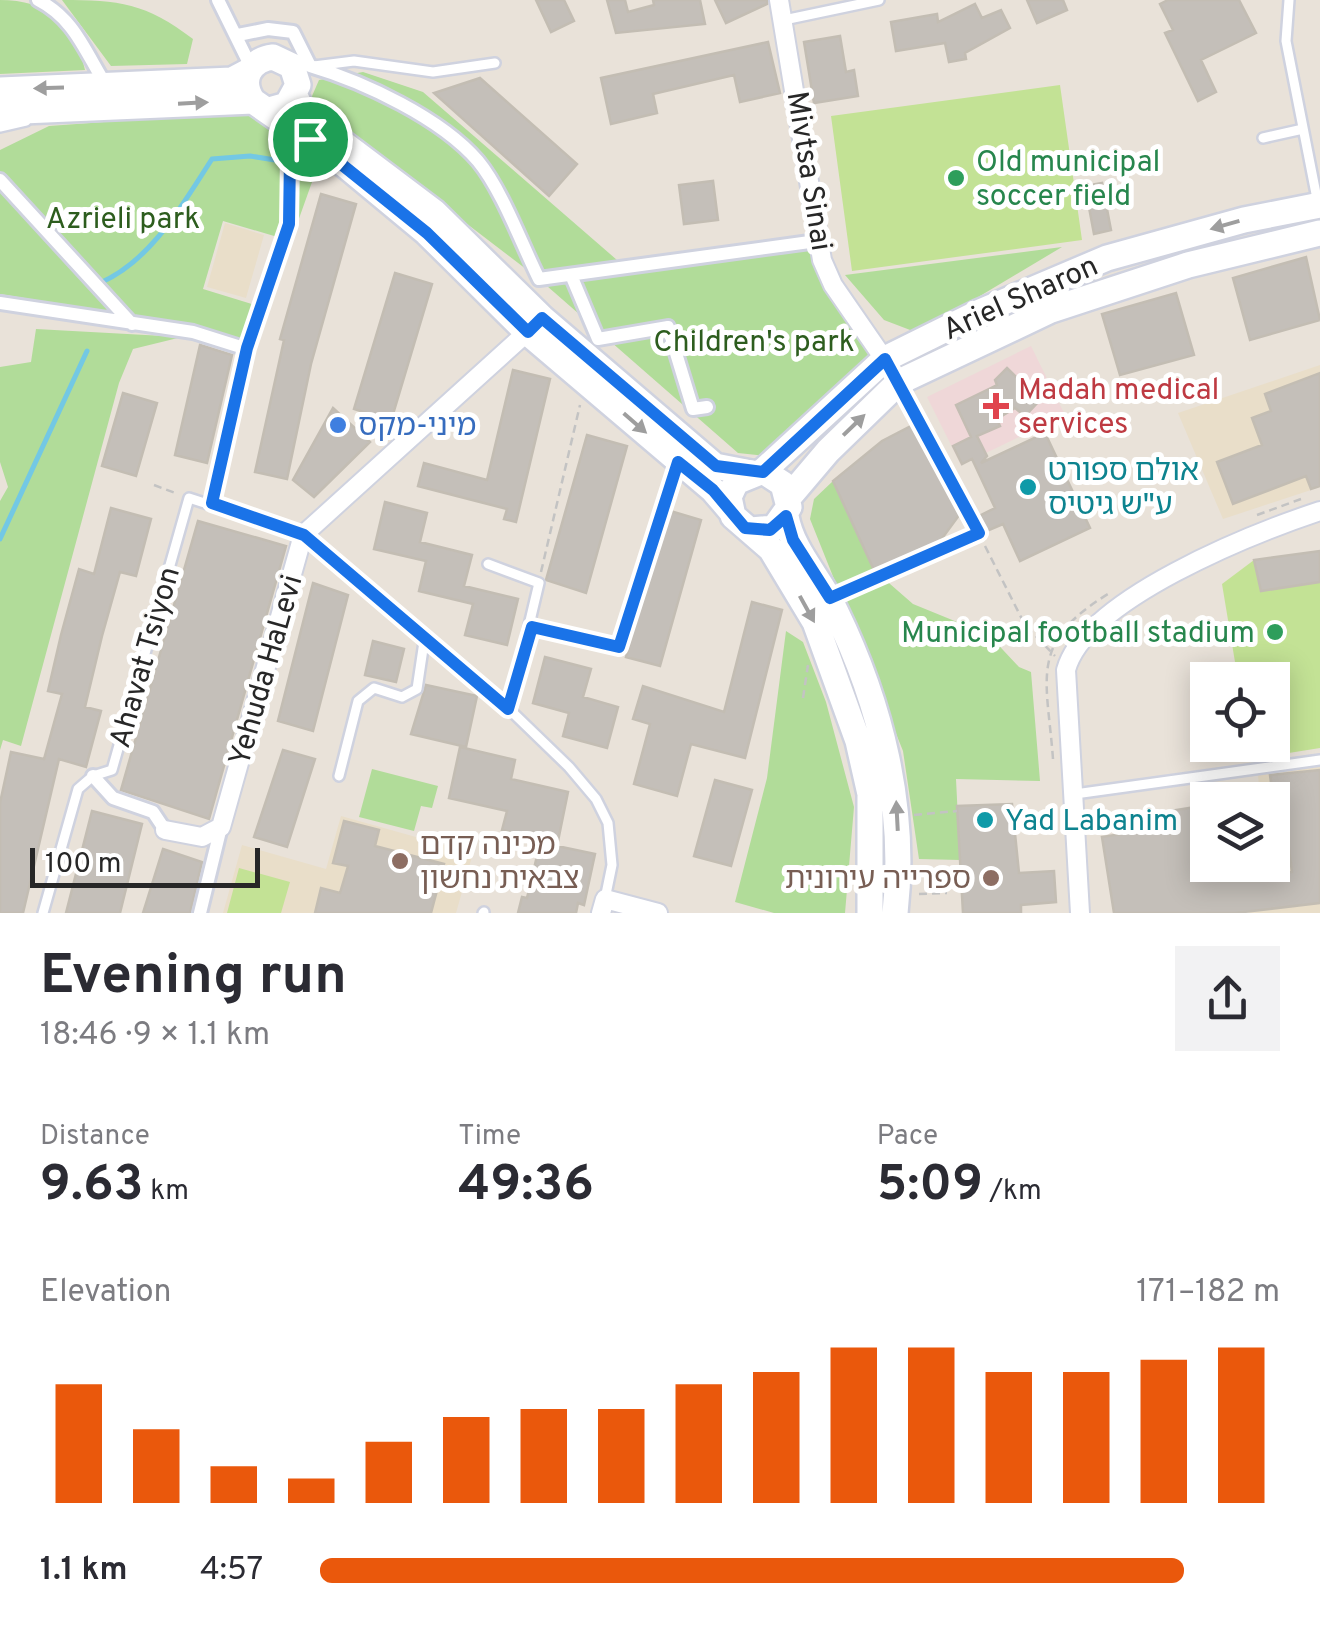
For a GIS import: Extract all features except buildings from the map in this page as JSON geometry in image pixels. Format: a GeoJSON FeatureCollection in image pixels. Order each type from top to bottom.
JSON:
{"type":"FeatureCollection","features":[{"type":"Feature","properties":{"kind":"main road"},"geometry":{"type":"LineString","coordinates":[[0,90],[232,80],[265,58],[297,77],[304,114],[434,212],[586,380],[770,550],[814,622],[858,741],[870,794],[870,913]]}},
{"type":"Feature","properties":{"kind":"main road"},"geometry":{"type":"LineString","coordinates":[[250,69],[246,86],[261,106],[310,139],[535,325],[716,466],[780,480],[793,540],[830,598],[878,725],[897,816],[896,903]]}},
{"type":"Feature","properties":{"kind":"main road"},"geometry":{"type":"LineString","coordinates":[[2,124],[62,110],[284,106],[297,77]]}},
{"type":"Feature","properties":{"kind":"main road","name":"Ariel Sharon"},"geometry":{"type":"LineString","coordinates":[[757,472],[885,359],[1011,298],[1106,258],[1244,220],[1319,205]]}},
{"type":"Feature","properties":{"kind":"main road","name":"Ariel Sharon"},"geometry":{"type":"LineString","coordinates":[[787,506],[828,451],[900,382],[1051,310],[1188,265],[1320,233]]}},
{"type":"Feature","properties":{"kind":"main road"},"geometry":{"type":"LineString","coordinates":[[731,512],[732,488],[757,472]]}},
{"type":"Feature","properties":{"kind":"main road"},"geometry":{"type":"LineString","coordinates":[[751,530],[770,530],[787,506]]}},
{"type":"Feature","properties":{"kind":"street"},"geometry":{"type":"LineString","coordinates":[[38,0],[59,11],[82,38],[108,88]]}},
{"type":"Feature","properties":{"kind":"street"},"geometry":{"type":"LineString","coordinates":[[218,0],[238,35],[250,69]]}},
{"type":"Feature","properties":{"kind":"street","name":"Mivtsa Sinai"},"geometry":{"type":"LineString","coordinates":[[779,0],[817,241],[833,285],[900,382]]}},
{"type":"Feature","properties":{"kind":"street"},"geometry":{"type":"LineString","coordinates":[[238,35],[268,28],[293,32],[297,77],[352,78],[434,122],[479,162],[540,280],[817,241]]}},
{"type":"Feature","properties":{"kind":"street"},"geometry":{"type":"LineString","coordinates":[[0,303],[193,332],[247,348],[289,224],[290,156],[310,139]]}},
{"type":"Feature","properties":{"kind":"street"},"geometry":{"type":"LineString","coordinates":[[0,180],[132,324]]}},
{"type":"Feature","properties":{"kind":"street"},"geometry":{"type":"LineString","coordinates":[[572,275],[598,339],[668,327],[693,410],[706,407]]}},
{"type":"Feature","properties":{"kind":"street","name":"Yehuda HaLevi"},"geometry":{"type":"LineString","coordinates":[[221,827],[304,535],[535,325]]}},
{"type":"Feature","properties":{"kind":"street"},"geometry":{"type":"LineString","coordinates":[[1080,913],[1066,670],[1070,653],[1097,622],[1140,594],[1229,546],[1320,511]]}},
{"type":"Feature","properties":{"kind":"street"},"geometry":{"type":"LineString","coordinates":[[93,776],[113,798],[153,812],[165,830],[202,836],[221,827]]}},
{"type":"Feature","properties":{"kind":"street"},"geometry":{"type":"LineString","coordinates":[[200,913],[221,827]]}},
{"type":"Feature","properties":{"kind":"street"},"geometry":{"type":"LineString","coordinates":[[603,906],[658,913]]}},
{"type":"Feature","properties":{"kind":"lane"},"geometry":{"type":"LineString","coordinates":[[784,20],[878,0]]}},
{"type":"Feature","properties":{"kind":"lane"},"geometry":{"type":"LineString","coordinates":[[1289,0],[1286,41],[1319,205]]}},
{"type":"Feature","properties":{"kind":"lane"},"geometry":{"type":"LineString","coordinates":[[297,77],[354,61],[434,72],[494,63]]}},
{"type":"Feature","properties":{"kind":"lane"},"geometry":{"type":"LineString","coordinates":[[1263,138],[1303,130]]}},
{"type":"Feature","properties":{"kind":"lane"},"geometry":{"type":"LineString","coordinates":[[212,503],[247,348]]}},
{"type":"Feature","properties":{"kind":"lane"},"geometry":{"type":"LineString","coordinates":[[900,382],[979,533]]}},
{"type":"Feature","properties":{"kind":"lane"},"geometry":{"type":"LineString","coordinates":[[188,498],[304,535],[424,642],[508,709],[568,767],[602,811],[612,846],[603,906]]}},
{"type":"Feature","properties":{"kind":"lane","name":"Ahavat Tsiyon"},"geometry":{"type":"LineString","coordinates":[[43,913],[78,788],[93,776],[112,770],[188,498]]}},
{"type":"Feature","properties":{"kind":"lane"},"geometry":{"type":"LineString","coordinates":[[488,564],[539,583],[532,627],[508,709]]}},
{"type":"Feature","properties":{"kind":"lane"},"geometry":{"type":"LineString","coordinates":[[532,627],[619,647]]}},
{"type":"Feature","properties":{"kind":"lane"},"geometry":{"type":"LineString","coordinates":[[340,776],[358,702],[374,688],[402,696],[417,689],[424,642]]}},
{"type":"Feature","properties":{"kind":"lane"},"geometry":{"type":"LineString","coordinates":[[1075,794],[1320,760]]}},
{"type":"Feature","properties":{"kind":"path"},"geometry":{"type":"LineString","coordinates":[[539,583],[586,380]]}},
{"type":"Feature","properties":{"kind":"path"},"geometry":{"type":"LineString","coordinates":[[619,647],[678,462]]}},
{"type":"Feature","properties":{"kind":"path"},"geometry":{"type":"LineString","coordinates":[[154,485],[188,498]]}},
{"type":"Feature","properties":{"kind":"path"},"geometry":{"type":"LineString","coordinates":[[1252,517],[1302,498]]}},
{"type":"Feature","properties":{"kind":"path"},"geometry":{"type":"LineString","coordinates":[[830,598],[979,533],[1025,625],[1066,670]]}},
{"type":"Feature","properties":{"kind":"path"},"geometry":{"type":"LineString","coordinates":[[1054,770],[1046,667],[1049,648],[1074,619],[1117,589]]}},
{"type":"Feature","properties":{"kind":"path"},"geometry":{"type":"LineString","coordinates":[[897,816],[957,812]]}},
{"type":"Feature","properties":{"kind":"path"},"geometry":{"type":"LineString","coordinates":[[896,903],[948,893]]}},
{"type":"Feature","properties":{"kind":"shaded area"},"geometry":{"type":"Polygon","coordinates":[[[225,223],[264,235],[246,298],[207,287],[225,223]]]}},
{"type":"Feature","properties":{"kind":"shaded area","name":"Madah medical services"},"geometry":{"type":"Polygon","coordinates":[[[1031,346],[1065,415],[961,465],[927,397],[1031,346]]]}},
{"type":"Feature","properties":{"kind":"shaded area"},"geometry":{"type":"Polygon","coordinates":[[[1320,365],[1320,487],[1223,519],[1178,413],[1320,365]]]}},
{"type":"Feature","properties":{"kind":"shaded area"},"geometry":{"type":"Polygon","coordinates":[[[1320,762],[1320,913],[1249,913],[1243,882],[1290,882],[1290,782],[1259,782],[1258,772],[1320,762]]]}},
{"type":"Feature","properties":{"kind":"shaded area","name":"מכינה קדם צבאית נחשון"},"geometry":{"type":"Polygon","coordinates":[[[341,816],[473,853],[456,913],[223,913],[242,845],[326,869],[341,816]]]}},
{"type":"Feature","properties":{"kind":"green space"},"geometry":{"type":"Polygon","coordinates":[[[0,0],[32,4],[56,17],[74,39],[85,70],[0,74],[0,0]]]}},
{"type":"Feature","properties":{"kind":"green space"},"geometry":{"type":"Polygon","coordinates":[[[62,0],[116,3],[161,18],[193,39],[187,64],[111,66],[62,0]]]}},
{"type":"Feature","properties":{"kind":"green space","name":"Children's park"},"geometry":{"type":"Polygon","coordinates":[[[363,72],[423,92],[617,260],[718,254],[810,236],[872,355],[767,456],[738,453],[539,279],[309,103],[319,80],[363,72]]]}},
{"type":"Feature","properties":{"kind":"green space","name":"Old municipal soccer field"},"geometry":{"type":"Polygon","coordinates":[[[1060,85],[1082,240],[852,271],[831,116],[1060,85]]]}},
{"type":"Feature","properties":{"kind":"green space","name":"Azrieli park"},"geometry":{"type":"Polygon","coordinates":[[[242,112],[269,126],[317,168],[291,241],[223,221],[203,289],[255,305],[240,340],[174,323],[0,294],[0,150],[49,126],[242,112]]]}},
{"type":"Feature","properties":{"kind":"green space"},"geometry":{"type":"Polygon","coordinates":[[[1062,247],[918,333],[884,320],[845,275],[1062,247]]]}},
{"type":"Feature","properties":{"kind":"green space"},"geometry":{"type":"Polygon","coordinates":[[[36,329],[182,337],[133,349],[119,383],[21,746],[3,740],[0,750],[0,501],[8,487],[0,462],[0,367],[31,362],[36,329]]]}},
{"type":"Feature","properties":{"kind":"green space"},"geometry":{"type":"Polygon","coordinates":[[[833,481],[874,570],[913,604],[989,635],[1019,667],[1031,672],[1040,781],[956,779],[960,860],[919,859],[903,751],[810,519],[814,499],[833,481]]]}},
{"type":"Feature","properties":{"kind":"green space","name":"Municipal football stadium"},"geometry":{"type":"Polygon","coordinates":[[[1320,551],[1320,748],[1290,753],[1290,662],[1235,662],[1222,584],[1254,560],[1320,551]]]}},
{"type":"Feature","properties":{"kind":"green space"},"geometry":{"type":"Polygon","coordinates":[[[786,631],[803,642],[826,702],[854,807],[845,913],[774,913],[735,902],[767,778],[786,631]]]}},
{"type":"Feature","properties":{"kind":"green space"},"geometry":{"type":"Polygon","coordinates":[[[372,769],[438,786],[432,808],[421,806],[414,831],[359,817],[372,769]]]}},
{"type":"Feature","properties":{"kind":"green space"},"geometry":{"type":"Polygon","coordinates":[[[239,868],[290,882],[281,913],[227,913],[239,868]]]}},
{"type":"Feature","properties":{"kind":"waterway"},"geometry":{"type":"LineString","coordinates":[[100,283],[119,273],[150,246],[212,159],[250,156],[275,160]]}},
{"type":"Feature","properties":{"kind":"waterway"},"geometry":{"type":"LineString","coordinates":[[0,539],[87,351]]}},
{"type":"Feature","properties":{"kind":"place","name":"Old municipal soccer field"},"geometry":{"type":"Point","coordinates":[956,178]}},
{"type":"Feature","properties":{"kind":"place","name":"Madah medical services"},"geometry":{"type":"Point","coordinates":[996,406]}},
{"type":"Feature","properties":{"kind":"place","name":"מיני-מקס"},"geometry":{"type":"Point","coordinates":[338,425]}},
{"type":"Feature","properties":{"kind":"place","name":"אולם ספורט ע\"ש גיטיס"},"geometry":{"type":"Point","coordinates":[1028,487]}},
{"type":"Feature","properties":{"kind":"place","name":"Municipal football stadium"},"geometry":{"type":"Point","coordinates":[1275,632]}},
{"type":"Feature","properties":{"kind":"place","name":"Yad Labanim"},"geometry":{"type":"Point","coordinates":[985,820]}},
{"type":"Feature","properties":{"kind":"place","name":"מכינה קדם צבאית נחשון"},"geometry":{"type":"Point","coordinates":[400,861]}},
{"type":"Feature","properties":{"kind":"place","name":"ספרייה עירונית"},"geometry":{"type":"Point","coordinates":[991,878]}},
{"type":"Feature","properties":{"kind":"route"},"geometry":{"type":"LineString","coordinates":[[310,139],[427,233],[528,332],[542,318],[716,466],[763,472],[885,359],[979,533],[830,598],[793,540],[786,516],[770,530],[745,528],[713,490],[678,462],[619,647],[532,627],[508,709],[424,642],[304,535],[212,503],[247,348],[275,275],[289,224],[290,156],[310,139]]}}]}
